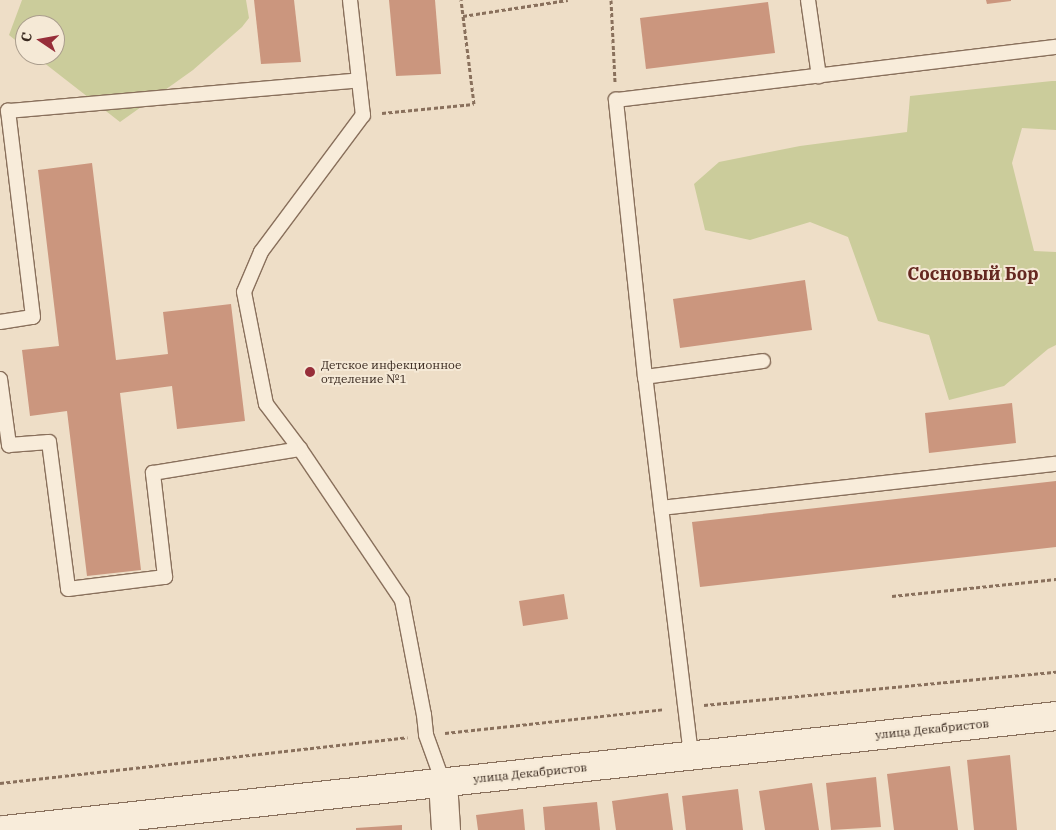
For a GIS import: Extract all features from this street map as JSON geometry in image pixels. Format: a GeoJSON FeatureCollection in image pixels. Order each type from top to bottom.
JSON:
{"type":"FeatureCollection","features":[{"type":"Feature","properties":{"kind":"street","name":"улица Декабристов"},"geometry":{"type":"LineString","coordinates":[[4,830],[1056,716]]}},
{"type":"Feature","properties":{"kind":"street"},"geometry":{"type":"LineString","coordinates":[[443,782],[446,830]]}},
{"type":"Feature","properties":{"kind":"lane"},"geometry":{"type":"LineString","coordinates":[[350,0],[362,115],[262,252],[244,292],[266,404],[300,449],[402,600],[424,715],[426,735],[443,782]]}},
{"type":"Feature","properties":{"kind":"lane"},"geometry":{"type":"LineString","coordinates":[[808,0],[819,76]]}},
{"type":"Feature","properties":{"kind":"lane"},"geometry":{"type":"LineString","coordinates":[[691,755],[645,377],[616,100],[1056,47]]}},
{"type":"Feature","properties":{"kind":"lane"},"geometry":{"type":"LineString","coordinates":[[0,322],[32,317],[4,111],[359,80]]}},
{"type":"Feature","properties":{"kind":"lane"},"geometry":{"type":"LineString","coordinates":[[645,377],[764,361]]}},
{"type":"Feature","properties":{"kind":"lane"},"geometry":{"type":"LineString","coordinates":[[0,379],[9,445],[49,442],[68,589],[165,577],[153,473],[300,449]]}},
{"type":"Feature","properties":{"kind":"lane"},"geometry":{"type":"LineString","coordinates":[[661,508],[1056,464]]}},
{"type":"Feature","properties":{"kind":"path"},"geometry":{"type":"LineString","coordinates":[[362,115],[474,104],[461,0]]}},
{"type":"Feature","properties":{"kind":"path"},"geometry":{"type":"LineString","coordinates":[[463,16],[568,0]]}},
{"type":"Feature","properties":{"kind":"path"},"geometry":{"type":"LineString","coordinates":[[611,0],[616,100]]}},
{"type":"Feature","properties":{"kind":"path"},"geometry":{"type":"LineString","coordinates":[[892,596],[1056,579]]}},
{"type":"Feature","properties":{"kind":"path"},"geometry":{"type":"LineString","coordinates":[[0,783],[685,707],[1056,672]]}},
{"type":"Feature","properties":{"kind":"green space"},"geometry":{"type":"Polygon","coordinates":[[[22,0],[246,0],[249,18],[242,27],[193,70],[120,122],[47,65],[65,65],[65,15],[16,15],[22,0]]]}},
{"type":"Feature","properties":{"kind":"green space"},"geometry":{"type":"Polygon","coordinates":[[[15,19],[15,40],[9,35],[15,19]]]}},
{"type":"Feature","properties":{"kind":"green space"},"geometry":{"type":"Polygon","coordinates":[[[1056,81],[1056,130],[1022,128],[1012,163],[1034,251],[1056,252],[1056,345],[1048,349],[1004,386],[949,400],[929,335],[878,321],[848,237],[810,222],[750,240],[705,230],[694,184],[719,162],[800,146],[907,132],[910,96],[1056,81]]]}},
{"type":"Feature","properties":{"kind":"building"},"geometry":{"type":"Polygon","coordinates":[[[254,0],[294,0],[301,62],[261,64],[254,0]]]}},
{"type":"Feature","properties":{"kind":"building"},"geometry":{"type":"Polygon","coordinates":[[[389,0],[435,0],[441,74],[396,76],[389,0]]]}},
{"type":"Feature","properties":{"kind":"building"},"geometry":{"type":"Polygon","coordinates":[[[986,0],[1011,0],[1011,1],[987,4],[986,0]]]}},
{"type":"Feature","properties":{"kind":"building"},"geometry":{"type":"Polygon","coordinates":[[[768,2],[775,53],[646,69],[640,18],[768,2]]]}},
{"type":"Feature","properties":{"kind":"building"},"geometry":{"type":"Polygon","coordinates":[[[92,163],[116,360],[168,354],[163,312],[231,304],[245,421],[177,429],[172,386],[120,393],[141,570],[87,576],[67,411],[30,416],[22,350],[59,346],[38,170],[92,163]]]}},
{"type":"Feature","properties":{"kind":"building"},"geometry":{"type":"Polygon","coordinates":[[[805,280],[812,330],[680,348],[673,299],[805,280]]]}},
{"type":"Feature","properties":{"kind":"building"},"geometry":{"type":"Polygon","coordinates":[[[1012,403],[1016,443],[929,453],[925,413],[1012,403]]]}},
{"type":"Feature","properties":{"kind":"building"},"geometry":{"type":"Polygon","coordinates":[[[1056,481],[1056,547],[700,587],[692,522],[1056,481]]]}},
{"type":"Feature","properties":{"kind":"building"},"geometry":{"type":"Polygon","coordinates":[[[564,594],[568,619],[523,626],[519,601],[564,594]]]}},
{"type":"Feature","properties":{"kind":"building"},"geometry":{"type":"Polygon","coordinates":[[[1010,755],[1017,830],[974,830],[967,760],[1010,755]]]}},
{"type":"Feature","properties":{"kind":"building"},"geometry":{"type":"Polygon","coordinates":[[[950,766],[958,830],[894,830],[887,774],[950,766]]]}},
{"type":"Feature","properties":{"kind":"building"},"geometry":{"type":"Polygon","coordinates":[[[876,777],[881,827],[831,830],[826,783],[876,777]]]}},
{"type":"Feature","properties":{"kind":"building"},"geometry":{"type":"Polygon","coordinates":[[[812,783],[819,830],[765,830],[759,791],[812,783]]]}},
{"type":"Feature","properties":{"kind":"building"},"geometry":{"type":"Polygon","coordinates":[[[738,789],[743,830],[686,830],[682,796],[738,789]]]}},
{"type":"Feature","properties":{"kind":"building"},"geometry":{"type":"Polygon","coordinates":[[[668,793],[673,830],[616,830],[612,801],[668,793]]]}},
{"type":"Feature","properties":{"kind":"building"},"geometry":{"type":"Polygon","coordinates":[[[597,802],[600,830],[545,830],[543,807],[597,802]]]}},
{"type":"Feature","properties":{"kind":"building"},"geometry":{"type":"Polygon","coordinates":[[[523,809],[525,830],[478,830],[476,815],[523,809]]]}},
{"type":"Feature","properties":{"kind":"building"},"geometry":{"type":"Polygon","coordinates":[[[402,825],[402,830],[356,830],[356,828],[402,825]]]}},
{"type":"Feature","properties":{"kind":"place","name":"Детское инфекционное отделение №1"},"geometry":{"type":"Point","coordinates":[310,372]}},
{"type":"Feature","properties":{"kind":"district","name":"Сосновый Бор"},"geometry":{"type":"Point","coordinates":[973,274]}}]}
